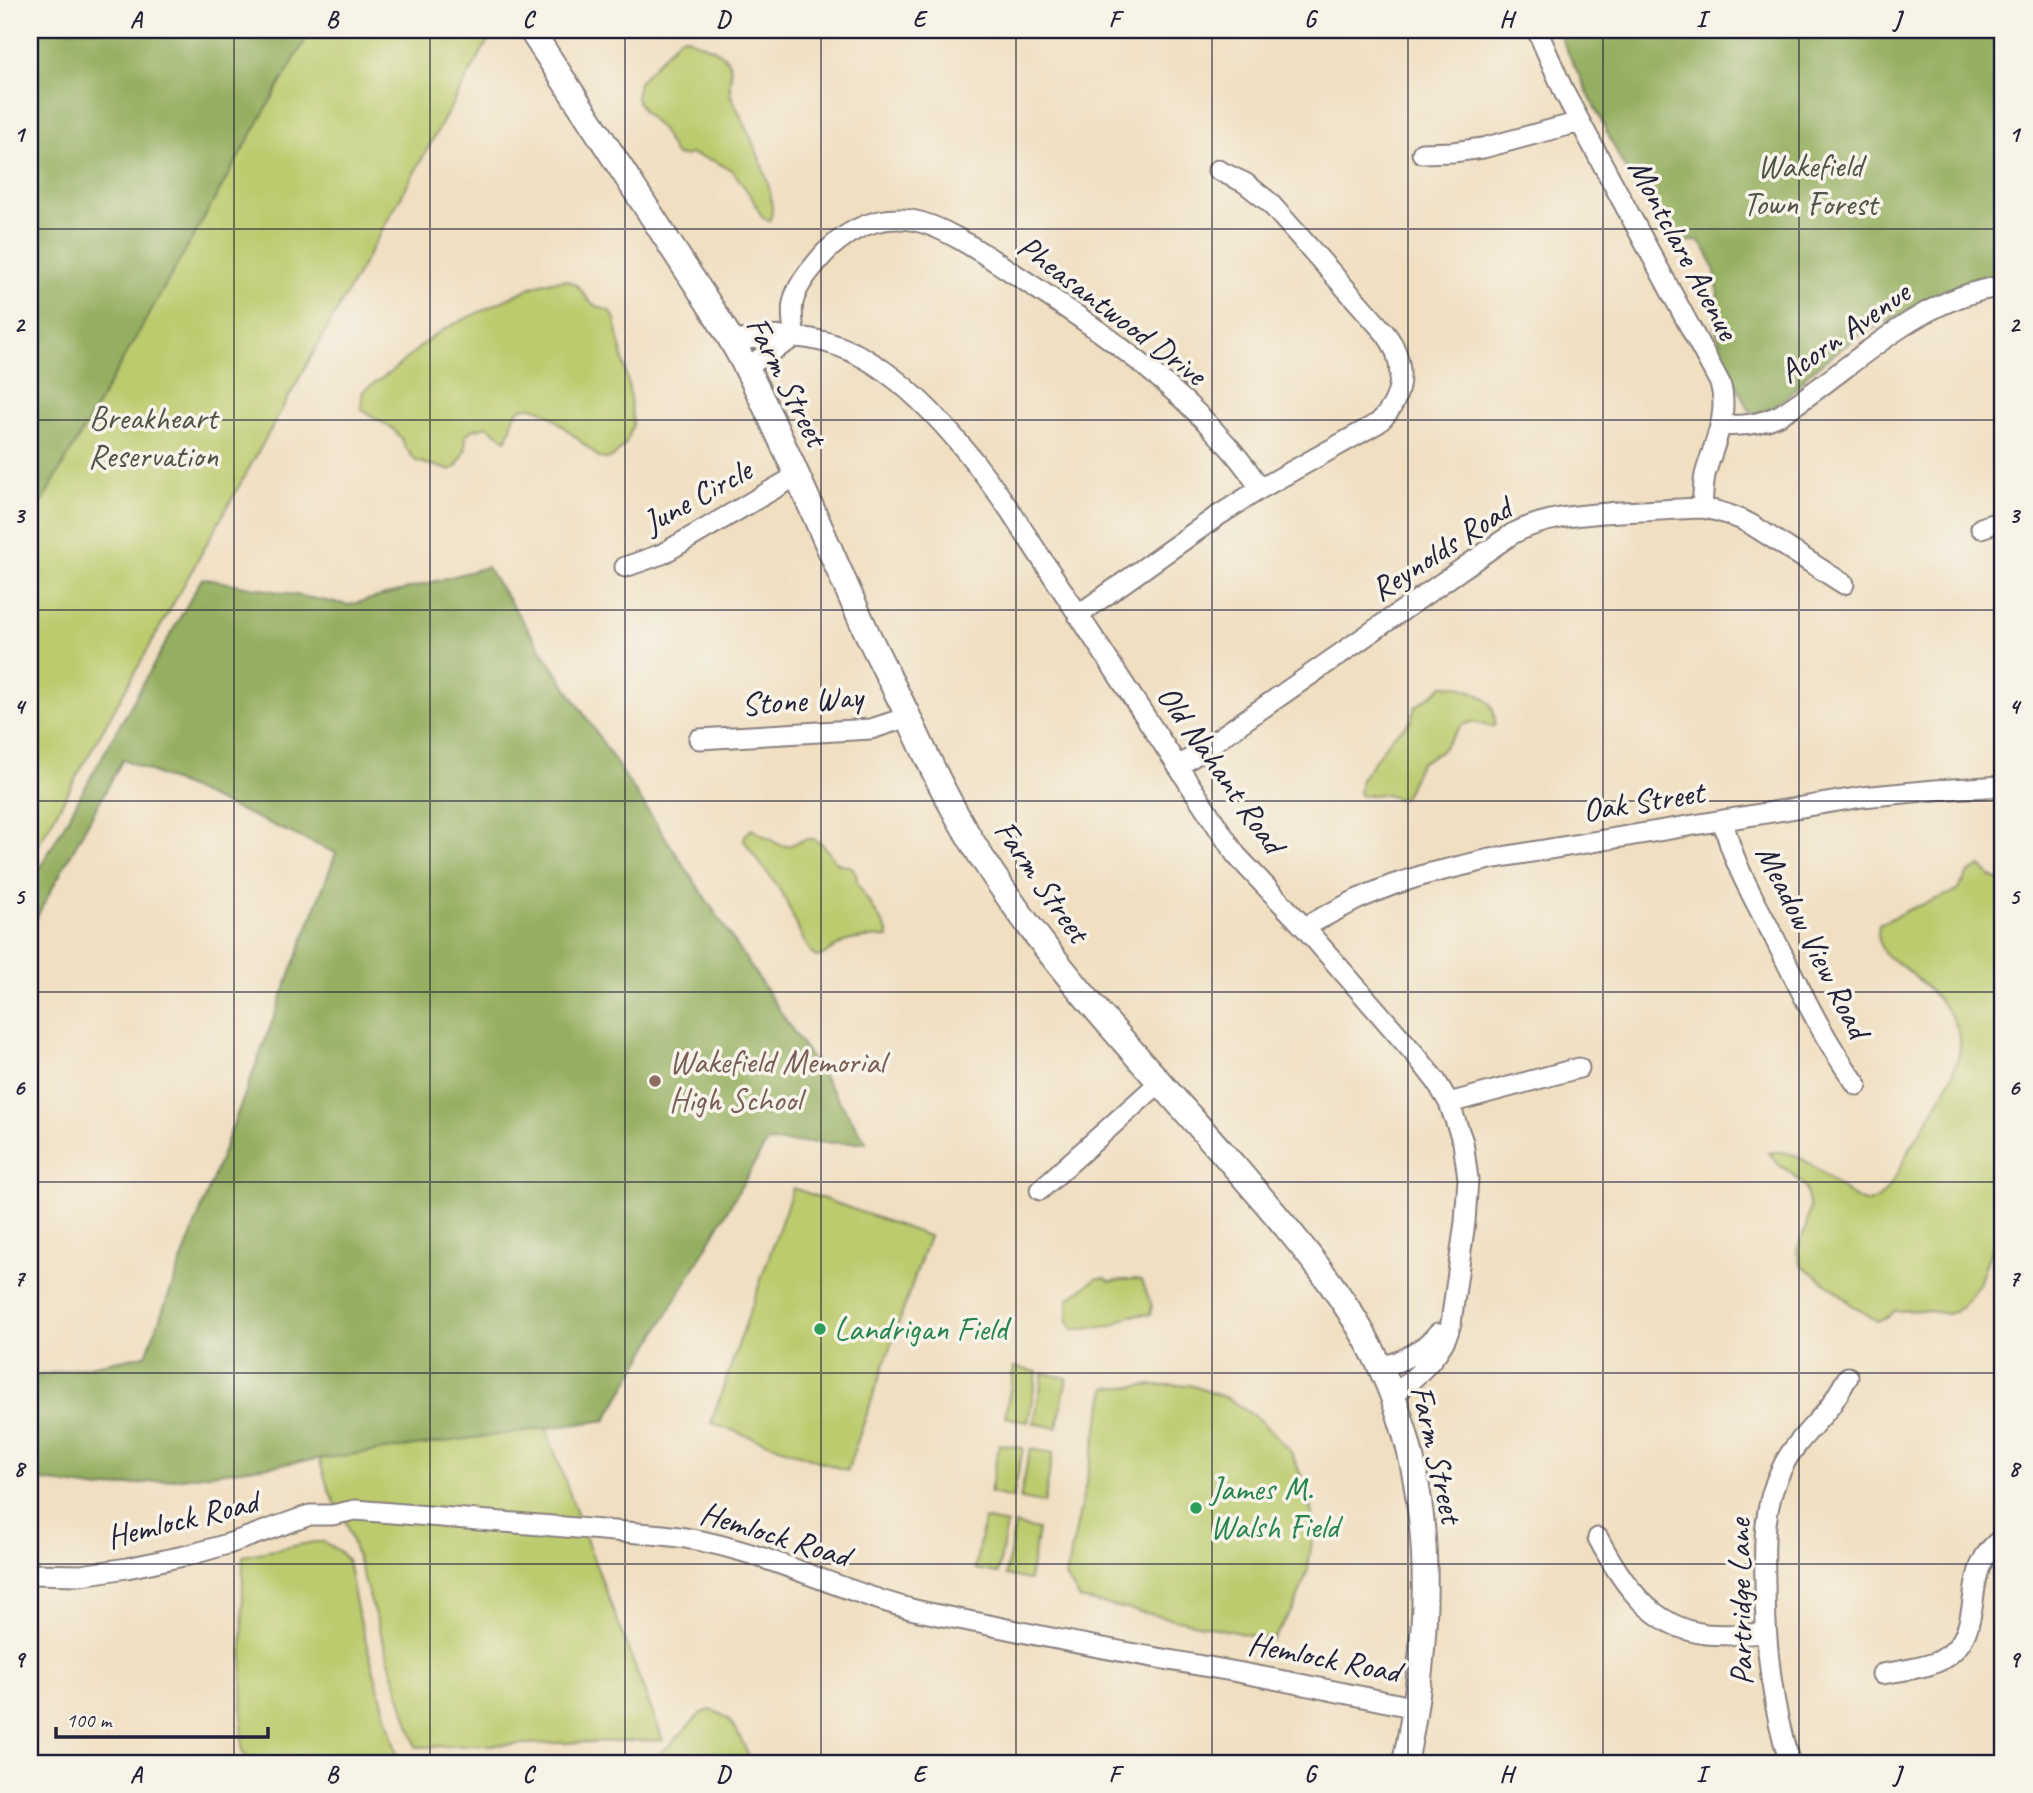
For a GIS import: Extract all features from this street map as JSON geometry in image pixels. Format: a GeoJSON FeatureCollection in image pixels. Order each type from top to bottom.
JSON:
{"type":"FeatureCollection","features":[{"type":"Feature","properties":{"kind":"main road","name":"Farm Street"},"geometry":{"type":"LineString","coordinates":[[531,30],[747,369],[868,635],[946,796],[996,879],[1050,952],[1307,1251],[1348,1307],[1381,1367],[1393,1396],[1416,1479],[1424,1546],[1425,1607],[1415,1714],[1405,1763]]}},
{"type":"Feature","properties":{"kind":"main road"},"geometry":{"type":"LineString","coordinates":[[1415,1714],[1425,1763]]}},
{"type":"Feature","properties":{"kind":"street","name":"Montclare Avenue"},"geometry":{"type":"LineString","coordinates":[[1537,30],[1565,94],[1720,383],[1723,404],[1720,425],[1704,480],[1702,508]]}},
{"type":"Feature","properties":{"kind":"street"},"geometry":{"type":"LineString","coordinates":[[1422,152],[1483,148],[1580,122]]}},
{"type":"Feature","properties":{"kind":"street"},"geometry":{"type":"LineString","coordinates":[[1078,615],[1216,516],[1368,430],[1383,419],[1399,392],[1400,367],[1395,349],[1385,333],[1269,202],[1245,183],[1218,170]]}},
{"type":"Feature","properties":{"kind":"street","name":"Pheasantwood Drive"},"geometry":{"type":"LineString","coordinates":[[794,337],[792,309],[796,291],[832,246],[850,232],[869,224],[895,219],[921,222],[944,232],[1048,295],[1137,359],[1166,383],[1220,437],[1244,464],[1260,489]]}},
{"type":"Feature","properties":{"kind":"street","name":"Acorn Avenue"},"geometry":{"type":"LineString","coordinates":[[1720,425],[1759,423],[1780,415],[1879,342],[1936,306],[1959,295],[2003,286]]}},
{"type":"Feature","properties":{"kind":"street","name":"Old Nahant Road"},"geometry":{"type":"LineString","coordinates":[[732,342],[753,337],[794,337],[827,342],[855,353],[884,371],[953,434],[982,469],[1236,855],[1304,927],[1419,1059],[1449,1103],[1463,1142],[1468,1179],[1465,1222],[1449,1332],[1411,1380],[1393,1396]]}},
{"type":"Feature","properties":{"kind":"street"},"geometry":{"type":"LineString","coordinates":[[747,369],[794,337]]}},
{"type":"Feature","properties":{"kind":"street","name":"June Circle"},"geometry":{"type":"LineString","coordinates":[[625,567],[662,554],[797,475]]}},
{"type":"Feature","properties":{"kind":"street","name":"Reynolds Road"},"geometry":{"type":"LineString","coordinates":[[1178,767],[1498,544],[1524,528],[1557,517],[1702,508],[1727,513],[1745,521],[1844,584]]}},
{"type":"Feature","properties":{"kind":"street"},"geometry":{"type":"LineString","coordinates":[[1981,528],[2003,520]]}},
{"type":"Feature","properties":{"kind":"street","name":"Stone Way"},"geometry":{"type":"LineString","coordinates":[[699,738],[871,729],[908,717]]}},
{"type":"Feature","properties":{"kind":"street","name":"Oak Street"},"geometry":{"type":"LineString","coordinates":[[1304,927],[1358,899],[1457,866],[1549,848],[1862,797],[2003,786]]}},
{"type":"Feature","properties":{"kind":"street","name":"Meadow View Road"},"geometry":{"type":"LineString","coordinates":[[1723,820],[1730,849],[1751,892],[1830,1046],[1857,1086]]}},
{"type":"Feature","properties":{"kind":"street"},"geometry":{"type":"LineString","coordinates":[[1449,1103],[1579,1068]]}},
{"type":"Feature","properties":{"kind":"street"},"geometry":{"type":"LineString","coordinates":[[1040,1190],[1160,1082]]}},
{"type":"Feature","properties":{"kind":"street","name":"Old Nahant Road"},"geometry":{"type":"LineString","coordinates":[[1381,1367],[1405,1359],[1426,1345],[1439,1332],[1452,1311]]}},
{"type":"Feature","properties":{"kind":"street","name":"Partridge Lane"},"geometry":{"type":"LineString","coordinates":[[1790,1763],[1774,1706],[1765,1633],[1765,1530],[1769,1500],[1788,1457],[1835,1400],[1847,1377]]}},
{"type":"Feature","properties":{"kind":"street","name":"Hemlock Road"},"geometry":{"type":"LineString","coordinates":[[30,1574],[81,1575],[123,1568],[219,1547],[310,1515],[332,1515],[355,1510],[684,1537],[747,1552],[911,1609],[1093,1647],[1203,1666],[1415,1714]]}},
{"type":"Feature","properties":{"kind":"street"},"geometry":{"type":"LineString","coordinates":[[1598,1538],[1613,1566],[1633,1594],[1670,1622],[1709,1634],[1765,1633]]}},
{"type":"Feature","properties":{"kind":"street"},"geometry":{"type":"LineString","coordinates":[[1882,1674],[1934,1663],[1957,1647],[1970,1621],[1979,1568],[1990,1547],[2003,1538]]}},
{"type":"Feature","properties":{"kind":"green space","name":"Breakheart Reservation"},"geometry":{"type":"Polygon","coordinates":[[[30,30],[494,30],[30,860],[30,30]]]}},
{"type":"Feature","properties":{"kind":"green space","name":"Breakheart Reservation"},"geometry":{"type":"Polygon","coordinates":[[[30,30],[311,30],[30,523],[30,30]]]}},
{"type":"Feature","properties":{"kind":"green space","name":"Wakefield Town Forest"},"geometry":{"type":"Polygon","coordinates":[[[1557,30],[2003,30],[2003,273],[1962,283],[1858,336],[1809,373],[1789,395],[1769,409],[1759,413],[1752,412],[1724,359],[1714,323],[1718,292],[1708,253],[1699,241],[1673,242],[1660,228],[1622,163],[1557,30]]]}},
{"type":"Feature","properties":{"kind":"green space"},"geometry":{"type":"Polygon","coordinates":[[[686,37],[719,52],[730,65],[730,93],[760,160],[771,196],[772,211],[769,221],[762,217],[732,170],[691,154],[675,155],[662,130],[643,111],[636,98],[639,82],[680,38],[686,37]]]}},
{"type":"Feature","properties":{"kind":"green space"},"geometry":{"type":"Polygon","coordinates":[[[565,280],[577,286],[592,303],[611,312],[615,319],[633,424],[626,443],[613,457],[600,458],[551,416],[542,410],[526,407],[517,412],[506,440],[487,426],[472,430],[466,435],[465,452],[456,467],[450,470],[416,461],[392,428],[362,410],[363,391],[446,328],[534,286],[565,280]]]}},
{"type":"Feature","properties":{"kind":"green space"},"geometry":{"type":"Polygon","coordinates":[[[487,567],[867,1143],[767,1142],[606,1420],[100,1489],[30,1479],[30,1377],[146,1355],[336,853],[123,759],[30,929],[30,886],[202,578],[349,605],[487,567]]]}},
{"type":"Feature","properties":{"kind":"green space"},"geometry":{"type":"Polygon","coordinates":[[[1456,685],[1478,694],[1488,702],[1495,724],[1492,727],[1472,722],[1462,725],[1440,752],[1420,763],[1405,796],[1401,799],[1381,794],[1359,794],[1361,779],[1391,738],[1411,721],[1415,707],[1443,686],[1456,685]]]}},
{"type":"Feature","properties":{"kind":"green space"},"geometry":{"type":"Polygon","coordinates":[[[752,829],[780,845],[788,846],[813,839],[822,844],[837,863],[852,867],[857,883],[888,932],[888,937],[847,941],[816,957],[806,944],[782,894],[744,840],[745,835],[752,829]]]}},
{"type":"Feature","properties":{"kind":"green space"},"geometry":{"type":"Polygon","coordinates":[[[1981,866],[1991,877],[2003,882],[2003,1228],[1990,1253],[1979,1284],[1961,1308],[1948,1314],[1923,1310],[1895,1311],[1887,1318],[1877,1321],[1800,1264],[1797,1250],[1810,1208],[1805,1186],[1769,1153],[1781,1152],[1803,1159],[1842,1189],[1863,1201],[1871,1202],[1877,1199],[1889,1187],[1947,1085],[1960,1047],[1955,1024],[1941,1002],[1913,974],[1884,952],[1879,941],[1879,925],[1908,910],[1957,891],[1969,872],[1981,866]]]}},
{"type":"Feature","properties":{"kind":"green space"},"geometry":{"type":"Polygon","coordinates":[[[227,1160],[521,1359],[663,1740],[416,1747],[347,1525],[329,1491],[227,1160]]]}},
{"type":"Feature","properties":{"kind":"green space","name":"Landrigan Field"},"geometry":{"type":"Polygon","coordinates":[[[793,1188],[929,1236],[847,1471],[711,1423],[793,1188]]]}},
{"type":"Feature","properties":{"kind":"green space"},"geometry":{"type":"Polygon","coordinates":[[[1097,1278],[1110,1281],[1142,1281],[1152,1306],[1150,1314],[1129,1316],[1112,1326],[1074,1330],[1068,1322],[1068,1299],[1097,1278]]]}},
{"type":"Feature","properties":{"kind":"green space"},"geometry":{"type":"Polygon","coordinates":[[[1014,1367],[1037,1372],[1028,1422],[1005,1417],[1014,1367]]]}},
{"type":"Feature","properties":{"kind":"green space"},"geometry":{"type":"Polygon","coordinates":[[[1043,1373],[1067,1378],[1057,1428],[1034,1423],[1043,1373]]]}},
{"type":"Feature","properties":{"kind":"green space","name":"James M. Walsh Field"},"geometry":{"type":"Polygon","coordinates":[[[1190,1385],[1229,1399],[1261,1421],[1291,1452],[1307,1489],[1314,1527],[1308,1569],[1295,1606],[1272,1640],[1080,1599],[1066,1577],[1106,1388],[1190,1385]]]}},
{"type":"Feature","properties":{"kind":"green space"},"geometry":{"type":"Polygon","coordinates":[[[999,1444],[1023,1448],[1013,1498],[990,1493],[999,1444]]]}},
{"type":"Feature","properties":{"kind":"green space"},"geometry":{"type":"Polygon","coordinates":[[[1030,1449],[1053,1453],[1044,1503],[1020,1499],[1030,1449]]]}},
{"type":"Feature","properties":{"kind":"green space"},"geometry":{"type":"Polygon","coordinates":[[[984,1519],[1007,1524],[998,1573],[975,1569],[984,1519]]]}},
{"type":"Feature","properties":{"kind":"green space"},"geometry":{"type":"Polygon","coordinates":[[[1015,1525],[1038,1530],[1029,1580],[1006,1575],[1015,1525]]]}},
{"type":"Feature","properties":{"kind":"green space"},"geometry":{"type":"Polygon","coordinates":[[[324,1542],[339,1551],[348,1561],[357,1609],[397,1755],[307,1763],[253,1763],[242,1752],[243,1556],[324,1542]]]}},
{"type":"Feature","properties":{"kind":"green space"},"geometry":{"type":"Polygon","coordinates":[[[710,1710],[720,1713],[733,1724],[753,1763],[645,1763],[668,1747],[701,1713],[710,1710]]]}},
{"type":"Feature","properties":{"kind":"place","name":"Wakefield Memorial High School"},"geometry":{"type":"Point","coordinates":[655,1081]}},
{"type":"Feature","properties":{"kind":"place","name":"Landrigan Field"},"geometry":{"type":"Point","coordinates":[820,1329]}},
{"type":"Feature","properties":{"kind":"place","name":"James M. Walsh Field"},"geometry":{"type":"Point","coordinates":[1196,1508]}}]}
